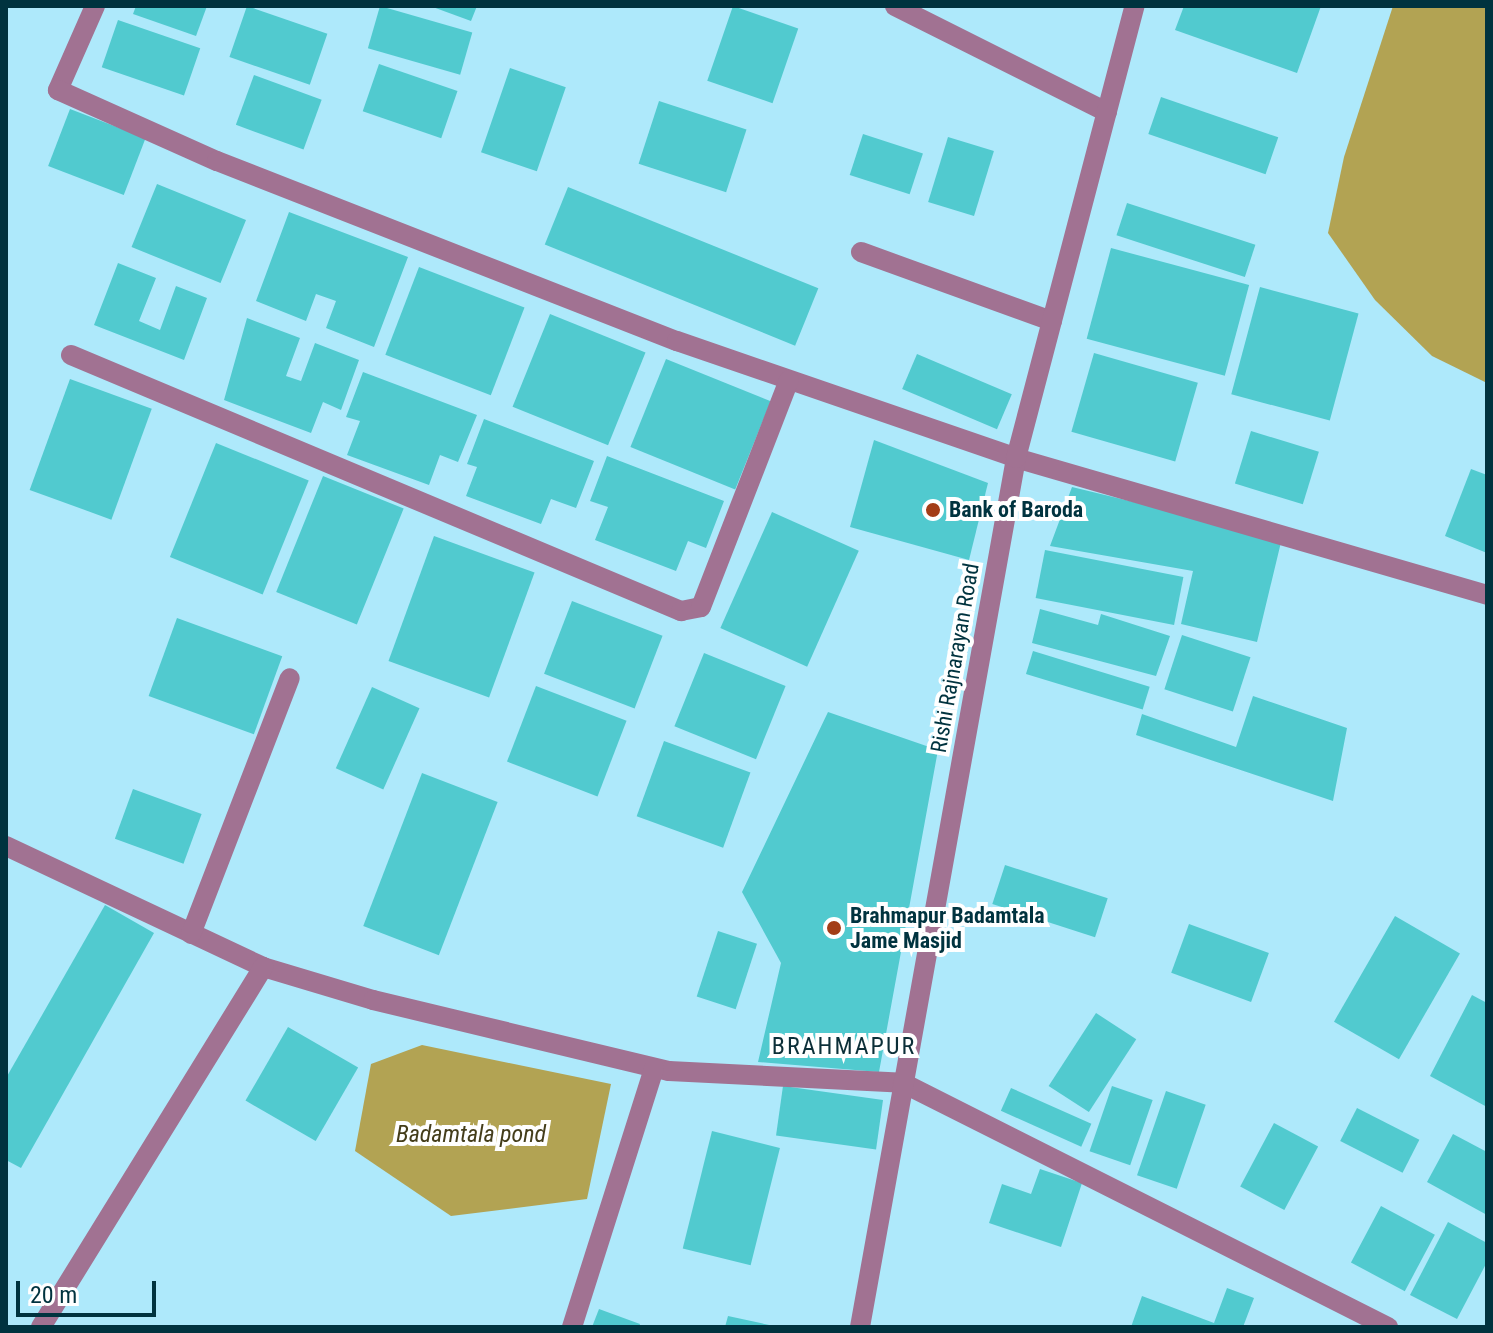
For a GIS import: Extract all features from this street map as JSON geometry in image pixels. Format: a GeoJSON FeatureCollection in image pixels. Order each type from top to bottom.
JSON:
{"type":"FeatureCollection","features":[{"type":"Feature","properties":{"kind":"street"},"geometry":{"type":"LineString","coordinates":[[95,6],[58,90],[365,222],[789,380],[1016,458],[1487,595]]}},
{"type":"Feature","properties":{"kind":"street"},"geometry":{"type":"LineString","coordinates":[[895,6],[1107,112]]}},
{"type":"Feature","properties":{"kind":"street","name":"Rishi Rajnarayan Road"},"geometry":{"type":"LineString","coordinates":[[860,1327],[1016,458],[1135,6]]}},
{"type":"Feature","properties":{"kind":"street"},"geometry":{"type":"LineString","coordinates":[[861,252],[1052,321]]}},
{"type":"Feature","properties":{"kind":"street"},"geometry":{"type":"LineString","coordinates":[[71,355],[681,611],[701,607],[789,380]]}},
{"type":"Feature","properties":{"kind":"street"},"geometry":{"type":"LineString","coordinates":[[191,934],[290,678]]}},
{"type":"Feature","properties":{"kind":"street"},"geometry":{"type":"LineString","coordinates":[[6,846],[263,967],[654,1069],[903,1083],[1388,1327]]}},
{"type":"Feature","properties":{"kind":"street"},"geometry":{"type":"LineString","coordinates":[[41,1327],[263,967]]}},
{"type":"Feature","properties":{"kind":"street"},"geometry":{"type":"LineString","coordinates":[[572,1327],[654,1069]]}},
{"type":"Feature","properties":{"kind":"water"},"geometry":{"type":"Polygon","coordinates":[[[1393,6],[1487,6],[1487,383],[1432,356],[1375,300],[1328,233],[1344,157],[1393,6]]]}},
{"type":"Feature","properties":{"kind":"water","name":"Badamtala pond"},"geometry":{"type":"Polygon","coordinates":[[[422,1045],[611,1084],[587,1199],[451,1216],[355,1151],[371,1064],[422,1045]]]}},
{"type":"Feature","properties":{"kind":"building"},"geometry":{"type":"Polygon","coordinates":[[[136,6],[207,6],[196,36],[133,14],[136,6]]]}},
{"type":"Feature","properties":{"kind":"building"},"geometry":{"type":"Polygon","coordinates":[[[247,6],[327,34],[310,85],[229,57],[247,6]]]}},
{"type":"Feature","properties":{"kind":"building"},"geometry":{"type":"Polygon","coordinates":[[[380,6],[472,32],[460,75],[368,48],[380,6]]]}},
{"type":"Feature","properties":{"kind":"building"},"geometry":{"type":"Polygon","coordinates":[[[430,6],[477,6],[471,21],[430,6]]]}},
{"type":"Feature","properties":{"kind":"building"},"geometry":{"type":"Polygon","coordinates":[[[733,6],[798,28],[773,103],[707,81],[733,6]]]}},
{"type":"Feature","properties":{"kind":"building"},"geometry":{"type":"Polygon","coordinates":[[[1184,6],[1321,6],[1297,73],[1175,30],[1184,6]]]}},
{"type":"Feature","properties":{"kind":"building"},"geometry":{"type":"Polygon","coordinates":[[[118,20],[200,48],[184,96],[102,67],[118,20]]]}},
{"type":"Feature","properties":{"kind":"building"},"geometry":{"type":"Polygon","coordinates":[[[379,64],[457,91],[441,138],[363,111],[379,64]]]}},
{"type":"Feature","properties":{"kind":"building"},"geometry":{"type":"Polygon","coordinates":[[[510,68],[566,87],[537,171],[481,152],[510,68]]]}},
{"type":"Feature","properties":{"kind":"building"},"geometry":{"type":"Polygon","coordinates":[[[254,75],[322,100],[304,149],[236,125],[254,75]]]}},
{"type":"Feature","properties":{"kind":"building"},"geometry":{"type":"Polygon","coordinates":[[[1161,97],[1278,137],[1266,174],[1148,134],[1161,97]]]}},
{"type":"Feature","properties":{"kind":"building"},"geometry":{"type":"Polygon","coordinates":[[[659,101],[746,129],[726,192],[639,164],[659,101]]]}},
{"type":"Feature","properties":{"kind":"building"},"geometry":{"type":"Polygon","coordinates":[[[70,109],[146,138],[124,195],[48,166],[70,109]]]}},
{"type":"Feature","properties":{"kind":"building"},"geometry":{"type":"Polygon","coordinates":[[[863,134],[923,153],[910,194],[850,175],[863,134]]]}},
{"type":"Feature","properties":{"kind":"building"},"geometry":{"type":"Polygon","coordinates":[[[948,137],[994,151],[974,216],[928,202],[948,137]]]}},
{"type":"Feature","properties":{"kind":"building"},"geometry":{"type":"Polygon","coordinates":[[[157,184],[246,220],[221,283],[132,247],[157,184]]]}},
{"type":"Feature","properties":{"kind":"building"},"geometry":{"type":"Polygon","coordinates":[[[568,187],[818,288],[795,346],[545,244],[568,187]]]}},
{"type":"Feature","properties":{"kind":"building"},"geometry":{"type":"Polygon","coordinates":[[[1127,203],[1255,245],[1245,277],[1116,235],[1127,203]]]}},
{"type":"Feature","properties":{"kind":"building"},"geometry":{"type":"Polygon","coordinates":[[[289,212],[408,257],[374,347],[326,328],[336,301],[316,294],[306,321],[256,301],[289,212]]]}},
{"type":"Feature","properties":{"kind":"building"},"geometry":{"type":"Polygon","coordinates":[[[1111,248],[1249,285],[1225,376],[1087,339],[1111,248]]]}},
{"type":"Feature","properties":{"kind":"building"},"geometry":{"type":"Polygon","coordinates":[[[118,263],[156,278],[139,321],[160,330],[176,286],[207,298],[184,360],[94,325],[118,263]]]}},
{"type":"Feature","properties":{"kind":"building"},"geometry":{"type":"Polygon","coordinates":[[[419,267],[524,307],[491,395],[385,355],[419,267]]]}},
{"type":"Feature","properties":{"kind":"building"},"geometry":{"type":"Polygon","coordinates":[[[1260,287],[1359,313],[1330,421],[1231,394],[1260,287]]]}},
{"type":"Feature","properties":{"kind":"building"},"geometry":{"type":"Polygon","coordinates":[[[550,314],[645,353],[608,445],[513,407],[550,314]]]}},
{"type":"Feature","properties":{"kind":"building"},"geometry":{"type":"Polygon","coordinates":[[[247,318],[300,338],[286,376],[301,381],[315,343],[359,360],[341,410],[323,402],[311,433],[224,400],[247,318]]]}},
{"type":"Feature","properties":{"kind":"building"},"geometry":{"type":"Polygon","coordinates":[[[1094,353],[1198,383],[1175,462],[1071,432],[1094,353]]]}},
{"type":"Feature","properties":{"kind":"building"},"geometry":{"type":"Polygon","coordinates":[[[917,354],[1012,394],[997,429],[902,389],[917,354]]]}},
{"type":"Feature","properties":{"kind":"building"},"geometry":{"type":"Polygon","coordinates":[[[666,359],[771,401],[735,489],[630,447],[666,359]]]}},
{"type":"Feature","properties":{"kind":"building"},"geometry":{"type":"Polygon","coordinates":[[[363,372],[477,415],[458,462],[440,455],[429,485],[347,455],[360,421],[346,417],[363,372]]]}},
{"type":"Feature","properties":{"kind":"building"},"geometry":{"type":"Polygon","coordinates":[[[70,379],[152,409],[111,520],[30,490],[70,379]]]}},
{"type":"Feature","properties":{"kind":"building"},"geometry":{"type":"Polygon","coordinates":[[[484,419],[594,461],[576,508],[551,499],[541,524],[466,496],[477,467],[467,464],[484,419]]]}},
{"type":"Feature","properties":{"kind":"building"},"geometry":{"type":"Polygon","coordinates":[[[1251,431],[1319,452],[1303,504],[1235,484],[1251,431]]]}},
{"type":"Feature","properties":{"kind":"building"},"geometry":{"type":"Polygon","coordinates":[[[874,440],[988,483],[969,560],[850,527],[874,440]]]}},
{"type":"Feature","properties":{"kind":"building"},"geometry":{"type":"Polygon","coordinates":[[[216,443],[309,480],[263,595],[170,557],[216,443]]]}},
{"type":"Feature","properties":{"kind":"building"},"geometry":{"type":"Polygon","coordinates":[[[607,456],[724,501],[706,548],[688,541],[676,571],[595,540],[608,507],[590,501],[607,456]]]}},
{"type":"Feature","properties":{"kind":"building"},"geometry":{"type":"Polygon","coordinates":[[[1471,469],[1487,475],[1487,553],[1445,536],[1471,469]]]}},
{"type":"Feature","properties":{"kind":"building"},"geometry":{"type":"Polygon","coordinates":[[[323,476],[404,509],[357,624],[276,592],[323,476]]]}},
{"type":"Feature","properties":{"kind":"building"},"geometry":{"type":"Polygon","coordinates":[[[1072,487],[1282,538],[1257,642],[1181,624],[1193,571],[1050,546],[1072,487]]]}},
{"type":"Feature","properties":{"kind":"building"},"geometry":{"type":"Polygon","coordinates":[[[772,512],[859,551],[807,667],[720,628],[772,512]]]}},
{"type":"Feature","properties":{"kind":"building"},"geometry":{"type":"Polygon","coordinates":[[[434,536],[535,573],[489,698],[389,661],[434,536]]]}},
{"type":"Feature","properties":{"kind":"building"},"geometry":{"type":"Polygon","coordinates":[[[1045,550],[1183,577],[1174,625],[1036,598],[1045,550]]]}},
{"type":"Feature","properties":{"kind":"building"},"geometry":{"type":"Polygon","coordinates":[[[572,601],[663,636],[635,709],[544,674],[572,601]]]}},
{"type":"Feature","properties":{"kind":"building"},"geometry":{"type":"Polygon","coordinates":[[[1040,609],[1098,625],[1101,614],[1170,636],[1156,676],[1032,643],[1040,609]]]}},
{"type":"Feature","properties":{"kind":"building"},"geometry":{"type":"Polygon","coordinates":[[[177,618],[282,656],[254,734],[149,696],[177,618]]]}},
{"type":"Feature","properties":{"kind":"building"},"geometry":{"type":"Polygon","coordinates":[[[1182,635],[1250,657],[1233,711],[1164,689],[1182,635]]]}},
{"type":"Feature","properties":{"kind":"building"},"geometry":{"type":"Polygon","coordinates":[[[1033,651],[1150,687],[1143,710],[1026,674],[1033,651]]]}},
{"type":"Feature","properties":{"kind":"building"},"geometry":{"type":"Polygon","coordinates":[[[704,653],[786,686],[756,759],[674,726],[704,653]]]}},
{"type":"Feature","properties":{"kind":"building"},"geometry":{"type":"Polygon","coordinates":[[[536,686],[627,721],[598,796],[507,762],[536,686]]]}},
{"type":"Feature","properties":{"kind":"building"},"geometry":{"type":"Polygon","coordinates":[[[372,687],[420,708],[383,789],[336,768],[372,687]]]}},
{"type":"Feature","properties":{"kind":"building"},"geometry":{"type":"Polygon","coordinates":[[[1253,696],[1347,728],[1333,801],[1136,735],[1142,714],[1236,747],[1253,696]]]}},
{"type":"Feature","properties":{"kind":"building","name":"Brahmapur Badamtala Jame Masjid"},"geometry":{"type":"Polygon","coordinates":[[[828,712],[938,750],[879,1072],[758,1062],[781,963],[742,892],[828,712]]]}},
{"type":"Feature","properties":{"kind":"building"},"geometry":{"type":"Polygon","coordinates":[[[664,741],[750,772],[723,848],[637,816],[664,741]]]}},
{"type":"Feature","properties":{"kind":"building"},"geometry":{"type":"Polygon","coordinates":[[[422,773],[498,802],[439,955],[363,926],[422,773]]]}},
{"type":"Feature","properties":{"kind":"building"},"geometry":{"type":"Polygon","coordinates":[[[133,789],[202,814],[183,864],[115,839],[133,789]]]}},
{"type":"Feature","properties":{"kind":"building"},"geometry":{"type":"Polygon","coordinates":[[[1005,865],[1108,898],[1095,937],[992,904],[1005,865]]]}},
{"type":"Feature","properties":{"kind":"building"},"geometry":{"type":"Polygon","coordinates":[[[105,905],[154,933],[21,1168],[6,1160],[6,1078],[105,905]]]}},
{"type":"Feature","properties":{"kind":"building"},"geometry":{"type":"Polygon","coordinates":[[[1395,916],[1460,954],[1399,1059],[1334,1022],[1395,916]]]}},
{"type":"Feature","properties":{"kind":"building"},"geometry":{"type":"Polygon","coordinates":[[[1189,924],[1269,953],[1251,1002],[1171,973],[1189,924]]]}},
{"type":"Feature","properties":{"kind":"building"},"geometry":{"type":"Polygon","coordinates":[[[718,931],[757,944],[736,1009],[697,997],[718,931]]]}},
{"type":"Feature","properties":{"kind":"building"},"geometry":{"type":"Polygon","coordinates":[[[1472,995],[1487,1003],[1487,1107],[1430,1076],[1472,995]]]}},
{"type":"Feature","properties":{"kind":"building"},"geometry":{"type":"Polygon","coordinates":[[[1096,1013],[1136,1039],[1089,1112],[1049,1086],[1096,1013]]]}},
{"type":"Feature","properties":{"kind":"building"},"geometry":{"type":"Polygon","coordinates":[[[288,1027],[358,1068],[316,1141],[246,1101],[288,1027]]]}},
{"type":"Feature","properties":{"kind":"building"},"geometry":{"type":"Polygon","coordinates":[[[783,1086],[883,1100],[876,1150],[776,1136],[783,1086]]]}},
{"type":"Feature","properties":{"kind":"building"},"geometry":{"type":"Polygon","coordinates":[[[1112,1086],[1153,1100],[1130,1165],[1090,1151],[1112,1086]]]}},
{"type":"Feature","properties":{"kind":"building"},"geometry":{"type":"Polygon","coordinates":[[[1011,1088],[1091,1124],[1081,1147],[1001,1111],[1011,1088]]]}},
{"type":"Feature","properties":{"kind":"building"},"geometry":{"type":"Polygon","coordinates":[[[1166,1091],[1206,1105],[1177,1189],[1137,1175],[1166,1091]]]}},
{"type":"Feature","properties":{"kind":"building"},"geometry":{"type":"Polygon","coordinates":[[[1357,1108],[1419,1140],[1403,1173],[1340,1141],[1357,1108]]]}},
{"type":"Feature","properties":{"kind":"building"},"geometry":{"type":"Polygon","coordinates":[[[1274,1123],[1318,1146],[1284,1210],[1240,1187],[1274,1123]]]}},
{"type":"Feature","properties":{"kind":"building"},"geometry":{"type":"Polygon","coordinates":[[[712,1131],[780,1148],[751,1265],[683,1248],[712,1131]]]}},
{"type":"Feature","properties":{"kind":"building"},"geometry":{"type":"Polygon","coordinates":[[[1453,1134],[1487,1152],[1487,1215],[1427,1182],[1453,1134]]]}},
{"type":"Feature","properties":{"kind":"building"},"geometry":{"type":"Polygon","coordinates":[[[1040,1169],[1082,1183],[1061,1247],[989,1223],[1002,1184],[1031,1194],[1040,1169]]]}},
{"type":"Feature","properties":{"kind":"building"},"geometry":{"type":"Polygon","coordinates":[[[1381,1206],[1435,1235],[1405,1291],[1351,1263],[1381,1206]]]}},
{"type":"Feature","properties":{"kind":"building"},"geometry":{"type":"Polygon","coordinates":[[[1448,1222],[1487,1243],[1487,1262],[1457,1319],[1410,1295],[1448,1222]]]}},
{"type":"Feature","properties":{"kind":"building"},"geometry":{"type":"Polygon","coordinates":[[[1227,1288],[1254,1298],[1243,1327],[1131,1327],[1142,1296],[1214,1323],[1227,1288]]]}},
{"type":"Feature","properties":{"kind":"building"},"geometry":{"type":"Polygon","coordinates":[[[599,1309],[640,1324],[639,1327],[592,1327],[599,1309]]]}},
{"type":"Feature","properties":{"kind":"building"},"geometry":{"type":"Polygon","coordinates":[[[728,1316],[774,1326],[774,1327],[725,1327],[728,1316]]]}},
{"type":"Feature","properties":{"kind":"place","name":"Bank of Baroda"},"geometry":{"type":"Point","coordinates":[933,510]}},
{"type":"Feature","properties":{"kind":"place","name":"Brahmapur Badamtala Jame Masjid"},"geometry":{"type":"Point","coordinates":[834,928]}},
{"type":"Feature","properties":{"kind":"district","name":"BRAHMAPUR"},"geometry":{"type":"Point","coordinates":[844,1047]}}]}
